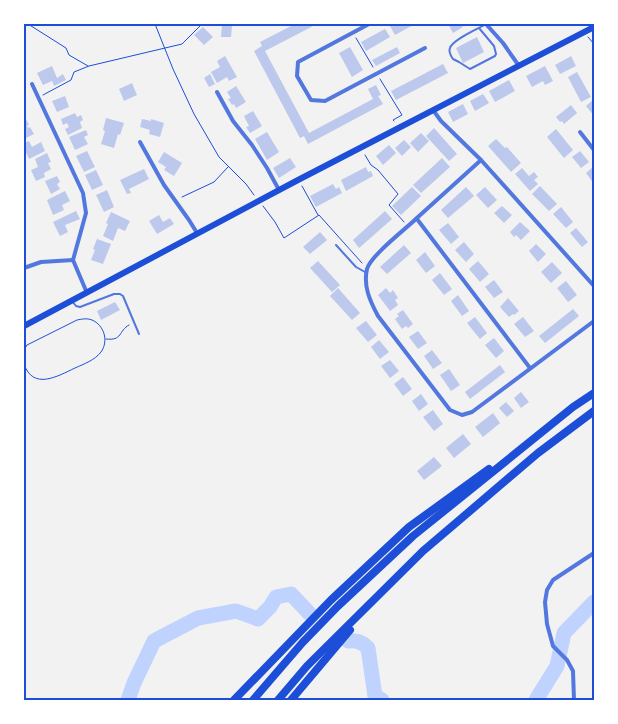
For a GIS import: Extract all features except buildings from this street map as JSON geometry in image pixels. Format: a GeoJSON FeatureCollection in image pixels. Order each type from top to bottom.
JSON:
{"type":"FeatureCollection","features":[{"type":"Feature","properties":{"kind":"highway"},"geometry":{"type":"LineString","coordinates":[[234,700],[331,600],[409,528],[594,393]]}},
{"type":"Feature","properties":{"kind":"highway"},"geometry":{"type":"LineString","coordinates":[[253,700],[311,633],[413,536],[573,407]]}},
{"type":"Feature","properties":{"kind":"highway"},"geometry":{"type":"LineString","coordinates":[[278,700],[307,666],[423,551],[538,453],[594,411]]}},
{"type":"Feature","properties":{"kind":"highway"},"geometry":{"type":"LineString","coordinates":[[291,700],[380,594]]}},
{"type":"Feature","properties":{"kind":"main road"},"geometry":{"type":"LineString","coordinates":[[24,326],[298,180],[594,27]]}},
{"type":"Feature","properties":{"kind":"street"},"geometry":{"type":"LineString","coordinates":[[369,24],[298,62],[297,76],[311,100],[325,102],[425,48]]}},
{"type":"Feature","properties":{"kind":"street"},"geometry":{"type":"LineString","coordinates":[[486,24],[503,43],[519,66]]}},
{"type":"Feature","properties":{"kind":"street"},"geometry":{"type":"LineString","coordinates":[[32,84],[82,193],[86,213],[73,260],[87,293]]}},
{"type":"Feature","properties":{"kind":"street"},"geometry":{"type":"LineString","coordinates":[[218,92],[233,121],[267,168],[276,192]]}},
{"type":"Feature","properties":{"kind":"street"},"geometry":{"type":"LineString","coordinates":[[433,110],[441,121],[481,160],[594,286]]}},
{"type":"Feature","properties":{"kind":"street"},"geometry":{"type":"LineString","coordinates":[[580,132],[594,150]]}},
{"type":"Feature","properties":{"kind":"street"},"geometry":{"type":"LineString","coordinates":[[140,142],[164,185],[197,233]]}},
{"type":"Feature","properties":{"kind":"street"},"geometry":{"type":"LineString","coordinates":[[481,160],[381,250],[368,266],[366,288],[378,316],[450,410],[462,415],[472,412],[594,321]]}},
{"type":"Feature","properties":{"kind":"street"},"geometry":{"type":"LineString","coordinates":[[417,219],[530,368]]}},
{"type":"Feature","properties":{"kind":"street"},"geometry":{"type":"LineString","coordinates":[[24,268],[41,262],[73,260]]}},
{"type":"Feature","properties":{"kind":"street"},"geometry":{"type":"LineString","coordinates":[[574,700],[573,671],[567,660],[553,646],[547,624],[545,602],[547,590],[553,580],[594,553]]}},
{"type":"Feature","properties":{"kind":"lane"},"geometry":{"type":"LineString","coordinates":[[479,28],[494,46],[495,56],[470,68],[453,60],[450,47],[455,42],[479,28],[486,24]]}},
{"type":"Feature","properties":{"kind":"lane"},"geometry":{"type":"LineString","coordinates":[[336,245],[356,267],[367,271]]}},
{"type":"Feature","properties":{"kind":"lane"},"geometry":{"type":"LineString","coordinates":[[72,301],[76,306],[80,307],[114,294],[120,294],[123,296],[139,334]]}},
{"type":"Feature","properties":{"kind":"path"},"geometry":{"type":"LineString","coordinates":[[28,24],[66,48],[69,55],[90,66]]}},
{"type":"Feature","properties":{"kind":"path"},"geometry":{"type":"LineString","coordinates":[[155,24],[173,70],[194,114],[219,157],[258,199]]}},
{"type":"Feature","properties":{"kind":"path"},"geometry":{"type":"LineString","coordinates":[[38,98],[71,80],[74,72],[90,66],[182,44],[202,24]]}},
{"type":"Feature","properties":{"kind":"path"},"geometry":{"type":"LineString","coordinates":[[353,33],[402,115],[394,120],[398,129]]}},
{"type":"Feature","properties":{"kind":"path"},"geometry":{"type":"LineString","coordinates":[[361,148],[371,165],[378,170],[398,194],[389,205],[408,227]]}},
{"type":"Feature","properties":{"kind":"path"},"geometry":{"type":"LineString","coordinates":[[175,200],[214,182],[228,166]]}},
{"type":"Feature","properties":{"kind":"path"},"geometry":{"type":"LineString","coordinates":[[298,180],[319,216],[367,271]]}},
{"type":"Feature","properties":{"kind":"path"},"geometry":{"type":"LineString","coordinates":[[263,207],[275,222],[284,238],[319,216]]}},
{"type":"Feature","properties":{"kind":"path"},"geometry":{"type":"LineString","coordinates":[[24,350],[27,345],[77,320],[85,318],[99,325],[106,339],[102,351],[95,358],[52,379],[43,380],[31,376],[24,364]]}},
{"type":"Feature","properties":{"kind":"path"},"geometry":{"type":"LineString","coordinates":[[106,339],[112,340],[117,338],[122,334],[124,328],[134,322]]}},
{"type":"Feature","properties":{"kind":"waterway"},"geometry":{"type":"LineString","coordinates":[[128,700],[154,641],[198,618],[236,611],[258,619],[270,607],[276,597],[291,594],[309,613]]}},
{"type":"Feature","properties":{"kind":"waterway"},"geometry":{"type":"LineString","coordinates":[[536,700],[557,666],[564,633],[594,602]]}},
{"type":"Feature","properties":{"kind":"waterway"},"geometry":{"type":"LineString","coordinates":[[348,641],[359,642],[368,648],[375,696],[382,700]]}}]}
